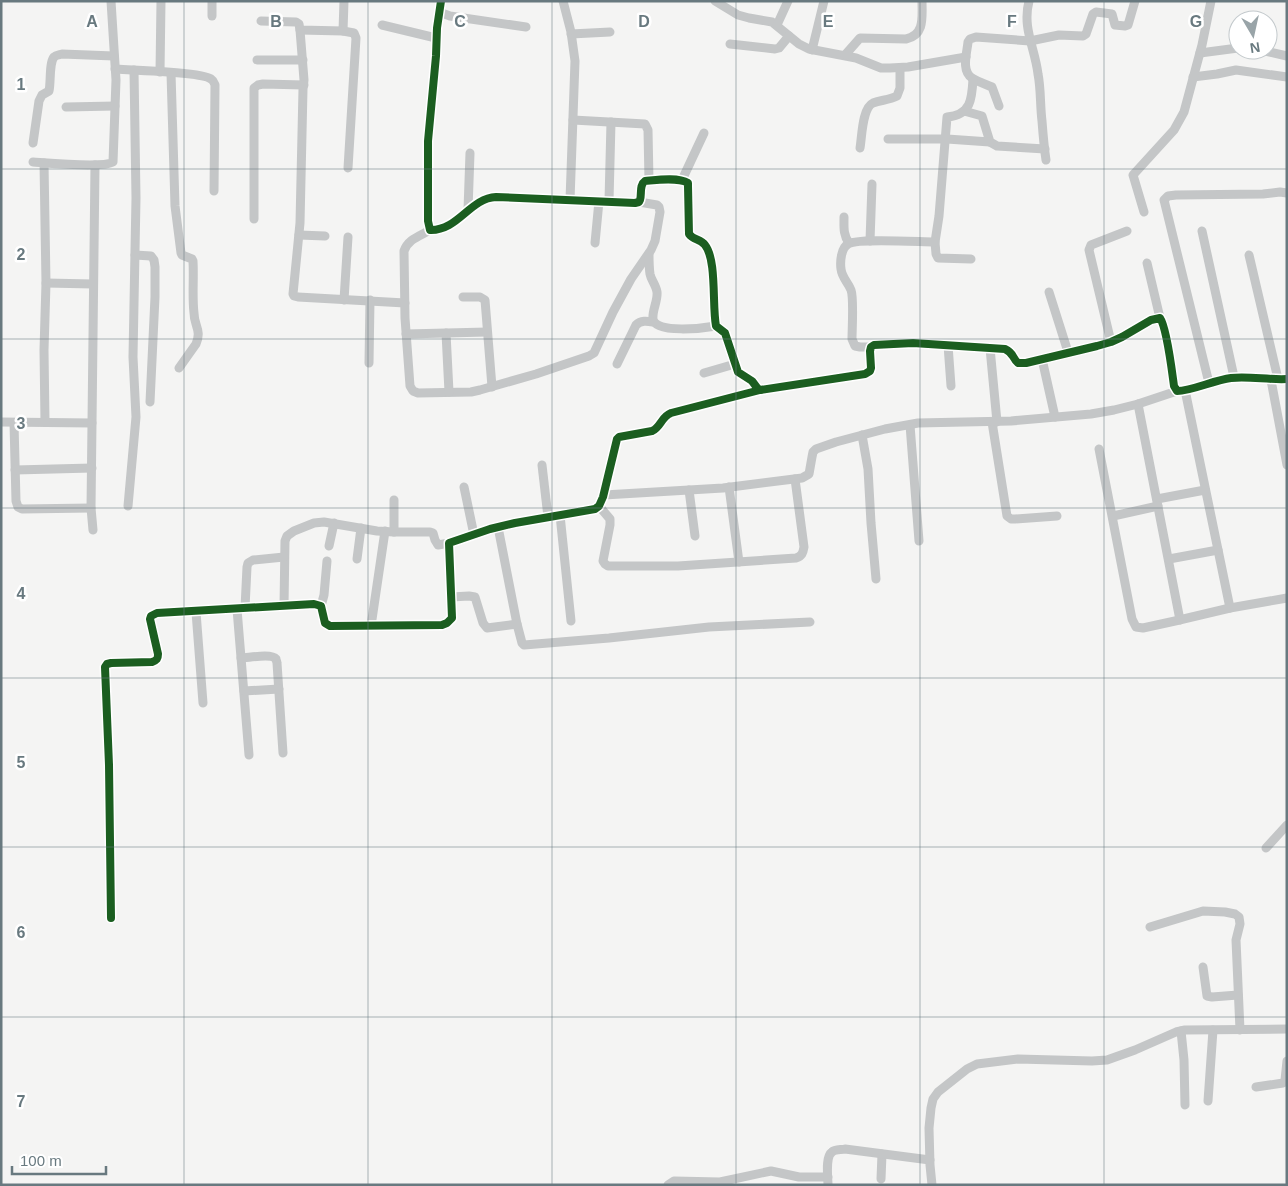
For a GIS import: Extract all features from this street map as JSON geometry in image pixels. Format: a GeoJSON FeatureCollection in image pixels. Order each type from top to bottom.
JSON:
{"type":"FeatureCollection","features":[{"type":"Feature","properties":{"kind":"street"},"geometry":{"type":"LineString","coordinates":[[160,72],[161,1]]}},
{"type":"Feature","properties":{"kind":"street"},"geometry":{"type":"LineString","coordinates":[[212,1],[212,16]]}},
{"type":"Feature","properties":{"kind":"street"},"geometry":{"type":"LineString","coordinates":[[343,31],[344,1]]}},
{"type":"Feature","properties":{"kind":"street"},"geometry":{"type":"LineString","coordinates":[[430,230],[428,221],[428,141],[436,38],[441,1]]}},
{"type":"Feature","properties":{"kind":"street"},"geometry":{"type":"LineString","coordinates":[[563,1],[575,61],[570,200]]}},
{"type":"Feature","properties":{"kind":"street"},"geometry":{"type":"LineString","coordinates":[[715,1],[738,15],[772,22],[799,44],[812,50],[845,55],[881,68],[932,64],[966,57]]}},
{"type":"Feature","properties":{"kind":"street"},"geometry":{"type":"LineString","coordinates":[[777,26],[788,1]]}},
{"type":"Feature","properties":{"kind":"street"},"geometry":{"type":"LineString","coordinates":[[812,50],[824,1]]}},
{"type":"Feature","properties":{"kind":"street"},"geometry":{"type":"LineString","coordinates":[[845,55],[860,38],[913,38],[921,25],[922,1]]}},
{"type":"Feature","properties":{"kind":"street"},"geometry":{"type":"LineString","coordinates":[[1029,1],[1027,31],[1039,76],[1046,160]]}},
{"type":"Feature","properties":{"kind":"street"},"geometry":{"type":"LineString","coordinates":[[999,106],[992,87],[970,77],[966,68],[968,42],[972,38],[1030,41],[1058,35],[1085,36],[1093,14],[1096,12],[1112,14],[1115,25],[1127,26],[1135,1]]}},
{"type":"Feature","properties":{"kind":"street"},"geometry":{"type":"LineString","coordinates":[[1144,212],[1133,174],[1174,130],[1184,112],[1212,1]]}},
{"type":"Feature","properties":{"kind":"street"},"geometry":{"type":"LineString","coordinates":[[33,162],[95,165],[113,162],[115,69],[109,2]]}},
{"type":"Feature","properties":{"kind":"street"},"geometry":{"type":"LineString","coordinates":[[439,12],[450,16],[526,27]]}},
{"type":"Feature","properties":{"kind":"street"},"geometry":{"type":"LineString","coordinates":[[261,21],[296,22],[300,30],[304,85],[302,89],[299,235],[294,296],[405,302]]}},
{"type":"Feature","properties":{"kind":"street"},"geometry":{"type":"LineString","coordinates":[[382,25],[436,38]]}},
{"type":"Feature","properties":{"kind":"street"},"geometry":{"type":"LineString","coordinates":[[300,30],[343,31],[354,33],[356,38],[348,168]]}},
{"type":"Feature","properties":{"kind":"street"},"geometry":{"type":"LineString","coordinates":[[571,34],[610,32]]}},
{"type":"Feature","properties":{"kind":"street"},"geometry":{"type":"LineString","coordinates":[[730,44],[776,49],[789,36]]}},
{"type":"Feature","properties":{"kind":"street"},"geometry":{"type":"LineString","coordinates":[[1200,53],[1228,49]]}},
{"type":"Feature","properties":{"kind":"street"},"geometry":{"type":"LineString","coordinates":[[33,143],[38,101],[42,95],[49,91],[54,57],[62,54],[114,56]]}},
{"type":"Feature","properties":{"kind":"street"},"geometry":{"type":"LineString","coordinates":[[257,60],[303,60]]}},
{"type":"Feature","properties":{"kind":"street"},"geometry":{"type":"LineString","coordinates":[[860,148],[868,106],[897,96],[900,88],[900,68]]}},
{"type":"Feature","properties":{"kind":"street"},"geometry":{"type":"LineString","coordinates":[[115,69],[192,74],[210,77],[213,80],[215,86],[214,191]]}},
{"type":"Feature","properties":{"kind":"street"},"geometry":{"type":"LineString","coordinates":[[128,506],[136,417],[133,357],[136,198],[134,70]]}},
{"type":"Feature","properties":{"kind":"street"},"geometry":{"type":"LineString","coordinates":[[1193,77],[1236,70],[1287,77]]}},
{"type":"Feature","properties":{"kind":"street"},"geometry":{"type":"LineString","coordinates":[[171,73],[175,206],[181,253],[193,261],[194,317],[198,328],[198,340],[179,368]]}},
{"type":"Feature","properties":{"kind":"street"},"geometry":{"type":"LineString","coordinates":[[971,259],[938,258],[935,242],[947,117],[958,116],[964,111],[971,100],[973,79]]}},
{"type":"Feature","properties":{"kind":"street"},"geometry":{"type":"LineString","coordinates":[[254,219],[254,88],[263,84],[304,85]]}},
{"type":"Feature","properties":{"kind":"street"},"geometry":{"type":"LineString","coordinates":[[66,107],[115,106]]}},
{"type":"Feature","properties":{"kind":"street"},"geometry":{"type":"LineString","coordinates":[[964,111],[982,116],[990,142]]}},
{"type":"Feature","properties":{"kind":"street"},"geometry":{"type":"LineString","coordinates":[[573,120],[642,124],[648,126],[649,181]]}},
{"type":"Feature","properties":{"kind":"street"},"geometry":{"type":"LineString","coordinates":[[609,201],[611,122]]}},
{"type":"Feature","properties":{"kind":"street"},"geometry":{"type":"LineString","coordinates":[[682,180],[704,133]]}},
{"type":"Feature","properties":{"kind":"street"},"geometry":{"type":"LineString","coordinates":[[888,139],[946,139],[990,142],[997,146],[1045,149]]}},
{"type":"Feature","properties":{"kind":"street"},"geometry":{"type":"LineString","coordinates":[[468,210],[470,153]]}},
{"type":"Feature","properties":{"kind":"street"},"geometry":{"type":"LineString","coordinates":[[44,163],[46,283],[45,422]]}},
{"type":"Feature","properties":{"kind":"street"},"geometry":{"type":"LineString","coordinates":[[93,530],[91,508],[95,165]]}},
{"type":"Feature","properties":{"kind":"street"},"geometry":{"type":"LineString","coordinates":[[639,202],[643,182],[682,180],[688,183],[689,234],[705,245],[710,259],[720,328],[726,334],[738,372],[752,381],[760,390]]}},
{"type":"Feature","properties":{"kind":"street"},"geometry":{"type":"LineString","coordinates":[[870,241],[872,184]]}},
{"type":"Feature","properties":{"kind":"street"},"geometry":{"type":"LineString","coordinates":[[1209,383],[1164,200],[1168,196],[1176,195],[1244,195],[1280,192],[1287,194]]}},
{"type":"Feature","properties":{"kind":"street"},"geometry":{"type":"LineString","coordinates":[[491,197],[639,202],[657,205],[660,209],[655,241],[649,254],[631,279],[617,304],[594,353],[492,387],[470,392],[418,393],[411,390],[406,334],[404,251],[409,242],[430,230],[442,228],[455,222],[468,210],[483,199],[491,197]]}},
{"type":"Feature","properties":{"kind":"street"},"geometry":{"type":"LineString","coordinates":[[595,243],[599,201]]}},
{"type":"Feature","properties":{"kind":"street"},"geometry":{"type":"LineString","coordinates":[[844,217],[844,232],[848,243]]}},
{"type":"Feature","properties":{"kind":"street"},"geometry":{"type":"LineString","coordinates":[[1111,342],[1089,250],[1091,246],[1127,231]]}},
{"type":"Feature","properties":{"kind":"street"},"geometry":{"type":"LineString","coordinates":[[1202,231],[1234,378]]}},
{"type":"Feature","properties":{"kind":"street"},"geometry":{"type":"LineString","coordinates":[[299,235],[325,236]]}},
{"type":"Feature","properties":{"kind":"street"},"geometry":{"type":"LineString","coordinates":[[344,300],[348,237]]}},
{"type":"Feature","properties":{"kind":"street"},"geometry":{"type":"LineString","coordinates":[[935,242],[870,241],[848,243],[844,248],[841,264],[843,278],[851,290],[852,339],[855,346],[860,348],[880,344],[913,342],[1006,349],[1010,351],[1015,361],[1026,363],[1111,342],[1151,320],[1160,318]]}},
{"type":"Feature","properties":{"kind":"street"},"geometry":{"type":"LineString","coordinates":[[649,254],[650,274],[657,298],[653,322]]}},
{"type":"Feature","properties":{"kind":"street"},"geometry":{"type":"LineString","coordinates":[[134,255],[151,256],[155,267],[156,297],[150,402]]}},
{"type":"Feature","properties":{"kind":"street"},"geometry":{"type":"LineString","coordinates":[[1249,255],[1279,379],[1287,465]]}},
{"type":"Feature","properties":{"kind":"street"},"geometry":{"type":"LineString","coordinates":[[1147,262],[1160,318],[1163,321],[1174,386],[1181,391],[1205,490],[1230,608]]}},
{"type":"Feature","properties":{"kind":"street"},"geometry":{"type":"LineString","coordinates":[[46,283],[93,284]]}},
{"type":"Feature","properties":{"kind":"street"},"geometry":{"type":"LineString","coordinates":[[1049,292],[1068,352]]}},
{"type":"Feature","properties":{"kind":"street"},"geometry":{"type":"LineString","coordinates":[[462,297],[480,297],[485,300],[492,387]]}},
{"type":"Feature","properties":{"kind":"street"},"geometry":{"type":"LineString","coordinates":[[369,363],[370,300]]}},
{"type":"Feature","properties":{"kind":"street"},"geometry":{"type":"LineString","coordinates":[[617,364],[639,322],[653,322],[666,328],[720,328]]}},
{"type":"Feature","properties":{"kind":"street"},"geometry":{"type":"LineString","coordinates":[[446,332],[450,392]]}},
{"type":"Feature","properties":{"kind":"street"},"geometry":{"type":"LineString","coordinates":[[406,334],[487,332]]}},
{"type":"Feature","properties":{"kind":"street"},"geometry":{"type":"LineString","coordinates":[[948,345],[951,386]]}},
{"type":"Feature","properties":{"kind":"street"},"geometry":{"type":"LineString","coordinates":[[284,606],[285,541],[287,536],[294,531],[314,523],[324,522],[390,532],[430,532],[433,533],[434,540],[438,544],[449,544],[498,527],[594,509],[599,506],[604,495],[619,436],[657,429],[663,417],[671,412],[760,390],[865,374],[871,368],[871,347]]}},
{"type":"Feature","properties":{"kind":"street"},"geometry":{"type":"LineString","coordinates":[[990,348],[994,422],[1007,516],[1015,520],[1057,516]]}},
{"type":"Feature","properties":{"kind":"street"},"geometry":{"type":"LineString","coordinates":[[1042,359],[1055,417]]}},
{"type":"Feature","properties":{"kind":"street"},"geometry":{"type":"LineString","coordinates":[[704,373],[735,364]]}},
{"type":"Feature","properties":{"kind":"street"},"geometry":{"type":"LineString","coordinates":[[604,495],[729,487],[802,478],[809,474],[813,452],[816,449],[885,429],[918,423],[994,422],[1091,414],[1138,404],[1209,383],[1234,378],[1279,379]]}},
{"type":"Feature","properties":{"kind":"street"},"geometry":{"type":"LineString","coordinates":[[1138,404],[1180,620]]}},
{"type":"Feature","properties":{"kind":"street"},"geometry":{"type":"LineString","coordinates":[[1,422],[92,423]]}},
{"type":"Feature","properties":{"kind":"street"},"geometry":{"type":"LineString","coordinates":[[14,423],[16,501],[18,507],[22,509],[91,508]]}},
{"type":"Feature","properties":{"kind":"street"},"geometry":{"type":"LineString","coordinates":[[910,425],[919,541]]}},
{"type":"Feature","properties":{"kind":"street"},"geometry":{"type":"LineString","coordinates":[[862,435],[866,455],[870,523],[876,578]]}},
{"type":"Feature","properties":{"kind":"street"},"geometry":{"type":"LineString","coordinates":[[1099,449],[1136,627],[1140,628],[1230,608],[1287,598]]}},
{"type":"Feature","properties":{"kind":"street"},"geometry":{"type":"LineString","coordinates":[[542,465],[548,517]]}},
{"type":"Feature","properties":{"kind":"street"},"geometry":{"type":"LineString","coordinates":[[15,470],[92,468]]}},
{"type":"Feature","properties":{"kind":"street"},"geometry":{"type":"LineString","coordinates":[[599,506],[610,519],[603,560],[608,566],[678,566],[796,558],[803,552],[804,547],[795,479]]}},
{"type":"Feature","properties":{"kind":"street"},"geometry":{"type":"LineString","coordinates":[[464,487],[474,535]]}},
{"type":"Feature","properties":{"kind":"street"},"geometry":{"type":"LineString","coordinates":[[729,487],[740,562]]}},
{"type":"Feature","properties":{"kind":"street"},"geometry":{"type":"LineString","coordinates":[[689,490],[695,536]]}},
{"type":"Feature","properties":{"kind":"street"},"geometry":{"type":"LineString","coordinates":[[1113,516],[1205,490]]}},
{"type":"Feature","properties":{"kind":"street"},"geometry":{"type":"LineString","coordinates":[[371,626],[390,532],[394,500]]}},
{"type":"Feature","properties":{"kind":"street"},"geometry":{"type":"LineString","coordinates":[[560,515],[571,621]]}},
{"type":"Feature","properties":{"kind":"street"},"geometry":{"type":"LineString","coordinates":[[329,546],[334,523]]}},
{"type":"Feature","properties":{"kind":"street"},"geometry":{"type":"LineString","coordinates":[[498,527],[517,624],[522,644],[526,646],[709,627],[810,622]]}},
{"type":"Feature","properties":{"kind":"street"},"geometry":{"type":"LineString","coordinates":[[357,559],[361,528]]}},
{"type":"Feature","properties":{"kind":"street"},"geometry":{"type":"LineString","coordinates":[[327,561],[324,595],[321,606],[323,619],[327,625],[442,625],[450,622],[452,618],[449,544]]}},
{"type":"Feature","properties":{"kind":"street"},"geometry":{"type":"LineString","coordinates":[[1169,559],[1218,550]]}},
{"type":"Feature","properties":{"kind":"street"},"geometry":{"type":"LineString","coordinates":[[249,755],[241,658],[241,608],[247,567],[248,563],[253,560],[284,557]]}},
{"type":"Feature","properties":{"kind":"street"},"geometry":{"type":"LineString","coordinates":[[451,597],[475,597],[486,628],[517,624]]}},
{"type":"Feature","properties":{"kind":"street"},"geometry":{"type":"LineString","coordinates":[[111,918],[109,774],[104,667],[111,663],[152,662],[158,658],[150,619],[151,616],[157,613],[314,604],[321,606]]}},
{"type":"Feature","properties":{"kind":"street"},"geometry":{"type":"LineString","coordinates":[[196,612],[203,703]]}},
{"type":"Feature","properties":{"kind":"street"},"geometry":{"type":"LineString","coordinates":[[241,658],[267,656],[276,659],[283,752]]}},
{"type":"Feature","properties":{"kind":"street"},"geometry":{"type":"LineString","coordinates":[[244,691],[279,689]]}},
{"type":"Feature","properties":{"kind":"street"},"geometry":{"type":"LineString","coordinates":[[1266,848],[1287,825]]}},
{"type":"Feature","properties":{"kind":"street"},"geometry":{"type":"LineString","coordinates":[[1150,927],[1203,911],[1225,912],[1239,917],[1239,929],[1236,940],[1240,1030]]}},
{"type":"Feature","properties":{"kind":"street"},"geometry":{"type":"LineString","coordinates":[[1203,967],[1206,996],[1238,995]]}},
{"type":"Feature","properties":{"kind":"street"},"geometry":{"type":"LineString","coordinates":[[932,1185],[929,1128],[933,1099],[938,1092],[977,1064],[1018,1059],[1107,1060],[1181,1031],[1287,1029]]}},
{"type":"Feature","properties":{"kind":"street"},"geometry":{"type":"LineString","coordinates":[[1208,1102],[1213,1030]]}},
{"type":"Feature","properties":{"kind":"street"},"geometry":{"type":"LineString","coordinates":[[1181,1031],[1185,1106]]}},
{"type":"Feature","properties":{"kind":"street"},"geometry":{"type":"LineString","coordinates":[[1256,1086],[1283,1083],[1287,1061]]}},
{"type":"Feature","properties":{"kind":"street"},"geometry":{"type":"LineString","coordinates":[[668,1185],[674,1181],[720,1182],[771,1171],[828,1181],[828,1157],[834,1151],[844,1149],[930,1160]]}},
{"type":"Feature","properties":{"kind":"street"},"geometry":{"type":"LineString","coordinates":[[881,1179],[882,1154]]}},
{"type":"Feature","properties":{"kind":"cycle path"},"geometry":{"type":"LineString","coordinates":[[441,1],[428,141],[428,221],[430,230],[440,229],[479,203],[496,197],[635,203],[640,200],[641,187],[645,181],[673,179],[684,181],[688,183],[689,234],[705,245],[711,261],[716,326],[725,333],[738,372],[752,381],[760,390],[865,374],[871,368],[870,351],[874,345],[913,343],[1005,349],[1010,352],[1018,363],[1026,363],[1111,342],[1151,320],[1160,318],[1165,331],[1174,386],[1177,391],[1231,378],[1287,379]]}},
{"type":"Feature","properties":{"kind":"cycle path"},"geometry":{"type":"LineString","coordinates":[[111,918],[109,765],[105,667],[111,663],[152,662],[157,659],[158,654],[150,619],[151,616],[157,613],[314,604],[321,606],[325,623],[330,626],[442,625],[452,618],[449,543],[490,529],[515,523],[595,509],[599,506],[603,497],[619,437],[652,431],[671,413],[760,390]]}}]}
